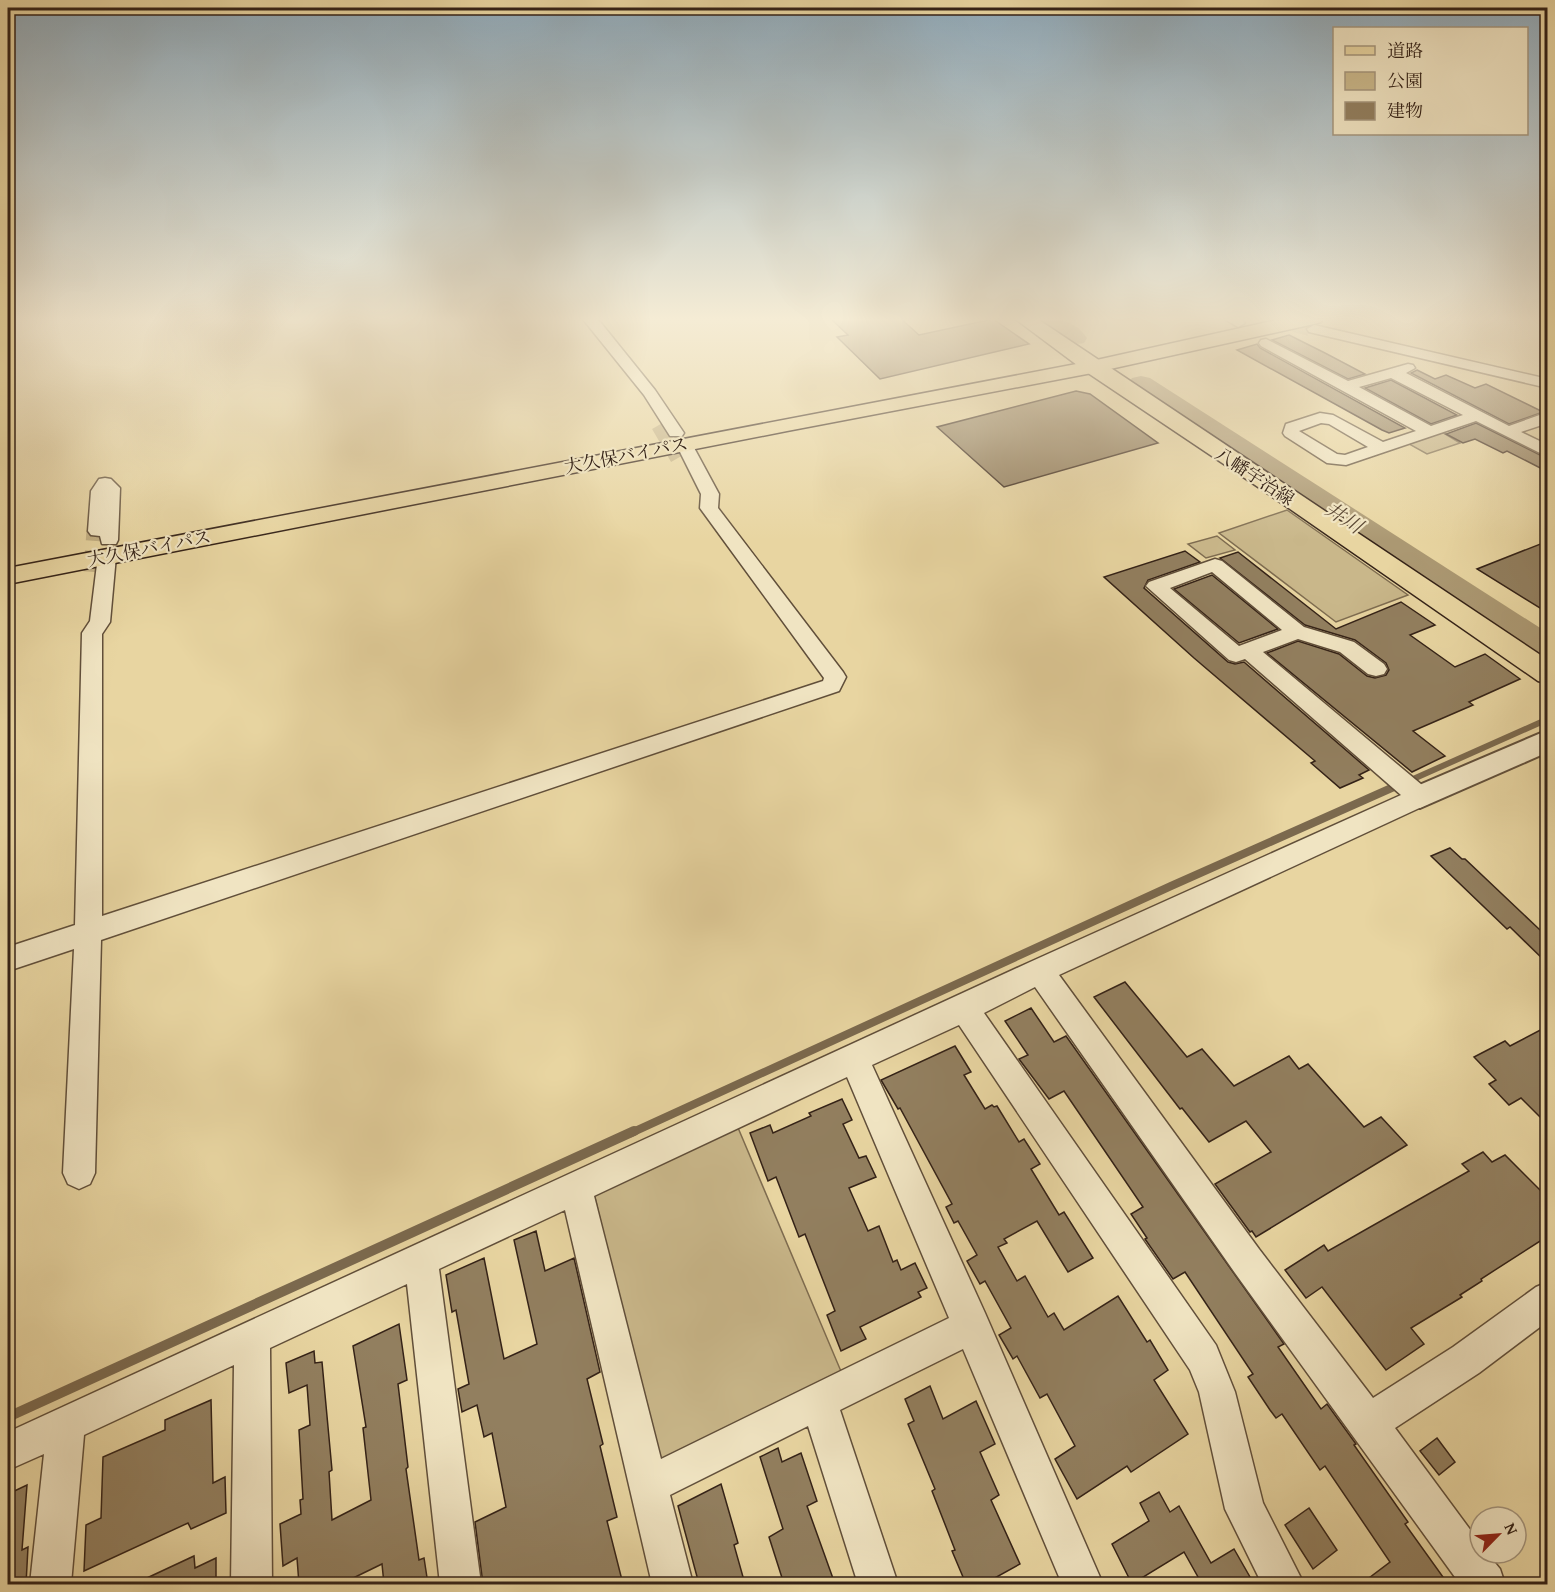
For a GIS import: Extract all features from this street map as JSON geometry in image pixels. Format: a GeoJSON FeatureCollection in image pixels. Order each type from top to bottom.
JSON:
{"type":"FeatureCollection","features":[{"type":"Feature","properties":{"kind":"main road","name":"大久保バイパス"},"geometry":{"type":"LineString","coordinates":[[8,576],[102,550],[925,392]]}},
{"type":"Feature","properties":{"kind":"main road","name":"八幡宇治線"},"geometry":{"type":"LineString","coordinates":[[1130,392],[1548,674]]}},
{"type":"Feature","properties":{"kind":"main road","name":"大久保バイパス"},"geometry":{"type":"LineString","coordinates":[[8,560],[102,550]]}},
{"type":"Feature","properties":{"kind":"street"},"geometry":{"type":"LineString","coordinates":[[8,958],[831,686],[835,677],[709,508],[710,494],[640,392]]}},
{"type":"Feature","properties":{"kind":"street"},"geometry":{"type":"LineString","coordinates":[[1358,392],[1431,432]]}},
{"type":"Feature","properties":{"kind":"street"},"geometry":{"type":"LineString","coordinates":[[1433,392],[1544,447]]}},
{"type":"Feature","properties":{"kind":"street"},"geometry":{"type":"LineString","coordinates":[[1382,448],[1333,420],[1320,418],[1292,427],[1291,433],[1333,459],[1346,460],[1431,432],[1478,415]]}},
{"type":"Feature","properties":{"kind":"street"},"geometry":{"type":"LineString","coordinates":[[1509,431],[1548,417]]}},
{"type":"Feature","properties":{"kind":"street"},"geometry":{"type":"LineString","coordinates":[[79,1173],[88,932],[92,633],[90,622],[102,550]]}},
{"type":"Feature","properties":{"kind":"street"},"geometry":{"type":"LineString","coordinates":[[1298,632],[1236,655],[1156,586],[1215,565],[1298,632],[1347,647],[1376,669]]}},
{"type":"Feature","properties":{"kind":"street"},"geometry":{"type":"LineString","coordinates":[[1247,650],[1414,792]]}},
{"type":"Feature","properties":{"kind":"street"},"geometry":{"type":"LineString","coordinates":[[8,1451],[252,1340],[964,1008],[1414,792],[1548,740]]}},
{"type":"Feature","properties":{"kind":"street"},"geometry":{"type":"LineString","coordinates":[[1040,971],[1247,1261],[1485,1584]]}},
{"type":"Feature","properties":{"kind":"street"},"geometry":{"type":"LineString","coordinates":[[964,1008],[1203,1358],[1217,1392],[1245,1509],[1284,1584]]}},
{"type":"Feature","properties":{"kind":"street"},"geometry":{"type":"LineString","coordinates":[[854,1059],[1083,1584]]}},
{"type":"Feature","properties":{"kind":"street"},"geometry":{"type":"LineString","coordinates":[[576,1188],[672,1584]]}},
{"type":"Feature","properties":{"kind":"street"},"geometry":{"type":"LineString","coordinates":[[421,1261],[461,1584]]}},
{"type":"Feature","properties":{"kind":"street"},"geometry":{"type":"LineString","coordinates":[[1368,1423],[1466,1360],[1548,1299]]}},
{"type":"Feature","properties":{"kind":"street"},"geometry":{"type":"LineString","coordinates":[[649,1485],[972,1326]]}},
{"type":"Feature","properties":{"kind":"street"},"geometry":{"type":"LineString","coordinates":[[252,1340],[252,1584]]}},
{"type":"Feature","properties":{"kind":"street"},"geometry":{"type":"LineString","coordinates":[[819,1402],[878,1584]]}},
{"type":"Feature","properties":{"kind":"street"},"geometry":{"type":"LineString","coordinates":[[51,1584],[66,1423]]}},
{"type":"Feature","properties":{"kind":"green space"},"geometry":{"type":"Polygon","coordinates":[[[1442,432],[1460,443],[1427,454],[1409,444],[1442,432]]]}},
{"type":"Feature","properties":{"kind":"green space"},"geometry":{"type":"Polygon","coordinates":[[[1287,510],[1408,595],[1336,622],[1219,533],[1287,510]]]}},
{"type":"Feature","properties":{"kind":"green space"},"geometry":{"type":"Polygon","coordinates":[[[1217,536],[1235,550],[1206,558],[1188,544],[1217,536]]]}},
{"type":"Feature","properties":{"kind":"green space"},"geometry":{"type":"Polygon","coordinates":[[[736,1123],[843,1376],[657,1461],[593,1189],[736,1123]]]}},
{"type":"Feature","properties":{"kind":"building"},"geometry":{"type":"Polygon","coordinates":[[[1071,392],[1082,392],[1090,394],[1158,443],[1004,487],[937,427],[1071,392]]]}},
{"type":"Feature","properties":{"kind":"building"},"geometry":{"type":"Polygon","coordinates":[[[1314,392],[1340,392],[1405,428],[1389,433],[1314,392]]]}},
{"type":"Feature","properties":{"kind":"building"},"geometry":{"type":"Polygon","coordinates":[[[1373,392],[1414,392],[1457,415],[1431,424],[1373,392]]]}},
{"type":"Feature","properties":{"kind":"building"},"geometry":{"type":"Polygon","coordinates":[[[1448,392],[1503,392],[1543,412],[1509,424],[1448,392]]]}},
{"type":"Feature","properties":{"kind":"building"},"geometry":{"type":"Polygon","coordinates":[[[1476,423],[1548,459],[1548,472],[1507,451],[1503,453],[1475,439],[1463,443],[1446,434],[1476,423]]]}},
{"type":"Feature","properties":{"kind":"building"},"geometry":{"type":"Polygon","coordinates":[[[1548,541],[1548,613],[1477,569],[1548,541]]]}},
{"type":"Feature","properties":{"kind":"building"},"geometry":{"type":"Polygon","coordinates":[[[1185,551],[1200,562],[1148,580],[1144,588],[1228,662],[1235,664],[1244,662],[1369,770],[1359,775],[1363,778],[1340,788],[1311,763],[1315,761],[1194,658],[1104,577],[1185,551]]]}},
{"type":"Feature","properties":{"kind":"building"},"geometry":{"type":"Polygon","coordinates":[[[1238,552],[1336,629],[1401,602],[1435,625],[1410,635],[1455,667],[1485,654],[1520,679],[1469,702],[1473,705],[1413,731],[1445,756],[1412,772],[1267,653],[1298,641],[1339,654],[1367,676],[1375,678],[1386,675],[1389,670],[1386,663],[1355,640],[1305,625],[1220,558],[1238,552]]]}},
{"type":"Feature","properties":{"kind":"building"},"geometry":{"type":"Polygon","coordinates":[[[1212,575],[1278,629],[1239,643],[1174,589],[1212,575]]]}},
{"type":"Feature","properties":{"kind":"building"},"geometry":{"type":"Polygon","coordinates":[[[1450,848],[1465,859],[1540,930],[1548,927],[1548,964],[1510,927],[1507,929],[1431,856],[1450,848]]]}},
{"type":"Feature","properties":{"kind":"building"},"geometry":{"type":"Polygon","coordinates":[[[1125,982],[1187,1057],[1202,1049],[1234,1086],[1289,1056],[1299,1069],[1308,1064],[1364,1127],[1381,1117],[1407,1145],[1256,1237],[1215,1184],[1271,1152],[1246,1121],[1209,1142],[1182,1108],[1180,1109],[1094,997],[1125,982]]]}},
{"type":"Feature","properties":{"kind":"building"},"geometry":{"type":"Polygon","coordinates":[[[1031,1008],[1054,1042],[1066,1036],[1284,1344],[1278,1347],[1321,1409],[1327,1404],[1356,1444],[1354,1445],[1408,1522],[1405,1524],[1448,1584],[1361,1584],[1390,1562],[1325,1466],[1320,1470],[1282,1414],[1276,1418],[1270,1410],[1248,1377],[1253,1374],[1185,1272],[1173,1279],[1145,1239],[1147,1238],[1131,1214],[1143,1207],[1064,1091],[1049,1099],[1019,1059],[1028,1055],[1005,1021],[1031,1008]]]}},
{"type":"Feature","properties":{"kind":"building"},"geometry":{"type":"Polygon","coordinates":[[[1548,1026],[1548,1125],[1521,1098],[1509,1105],[1489,1084],[1496,1080],[1474,1057],[1505,1041],[1510,1046],[1548,1026]]]}},
{"type":"Feature","properties":{"kind":"building"},"geometry":{"type":"Polygon","coordinates":[[[955,1046],[971,1072],[964,1075],[985,1109],[992,1105],[997,1106],[1019,1142],[1024,1139],[1040,1164],[1031,1169],[1059,1215],[1064,1212],[1093,1258],[1068,1272],[1037,1221],[1004,1239],[1007,1243],[998,1247],[1017,1281],[1025,1276],[1048,1317],[1054,1313],[1064,1330],[1118,1296],[1147,1342],[1150,1340],[1168,1370],[1154,1380],[1188,1434],[1131,1472],[1127,1466],[1077,1499],[1055,1459],[1075,1446],[1047,1394],[1040,1398],[1017,1356],[1013,1359],[999,1335],[1011,1328],[985,1281],[980,1284],[967,1261],[977,1255],[958,1221],[954,1223],[946,1207],[952,1204],[900,1108],[898,1109],[881,1080],[955,1046]]]}},
{"type":"Feature","properties":{"kind":"building"},"geometry":{"type":"Polygon","coordinates":[[[842,1099],[852,1120],[843,1124],[859,1158],[866,1156],[876,1177],[849,1188],[868,1231],[879,1226],[893,1262],[897,1260],[901,1270],[915,1263],[927,1288],[918,1292],[921,1297],[860,1327],[866,1339],[841,1351],[827,1315],[835,1311],[805,1234],[799,1237],[776,1177],[768,1181],[750,1133],[770,1125],[773,1133],[811,1116],[809,1113],[842,1099]]]}},
{"type":"Feature","properties":{"kind":"building"},"geometry":{"type":"Polygon","coordinates":[[[1483,1152],[1492,1162],[1505,1155],[1548,1198],[1548,1236],[1481,1279],[1482,1281],[1460,1295],[1462,1297],[1411,1328],[1424,1344],[1386,1370],[1322,1287],[1306,1298],[1285,1270],[1324,1245],[1328,1251],[1469,1171],[1462,1164],[1483,1152]]]}},
{"type":"Feature","properties":{"kind":"building"},"geometry":{"type":"Polygon","coordinates":[[[536,1231],[545,1271],[574,1258],[600,1372],[587,1379],[603,1444],[600,1446],[617,1517],[607,1521],[623,1584],[483,1584],[475,1522],[506,1507],[492,1433],[484,1437],[477,1405],[462,1412],[458,1389],[469,1384],[456,1310],[452,1312],[446,1275],[484,1258],[504,1359],[537,1344],[514,1240],[536,1231]]]}},
{"type":"Feature","properties":{"kind":"building"},"geometry":{"type":"Polygon","coordinates":[[[399,1324],[407,1380],[398,1384],[408,1467],[406,1469],[419,1560],[424,1558],[428,1584],[384,1584],[382,1564],[347,1581],[347,1584],[299,1584],[297,1558],[283,1566],[280,1524],[301,1514],[300,1500],[303,1499],[299,1430],[310,1425],[307,1385],[289,1393],[286,1363],[314,1351],[315,1363],[322,1362],[332,1470],[329,1472],[332,1520],[371,1500],[363,1428],[366,1427],[353,1346],[399,1324]]]}},
{"type":"Feature","properties":{"kind":"building"},"geometry":{"type":"Polygon","coordinates":[[[930,1386],[943,1419],[976,1401],[995,1444],[980,1452],[999,1495],[991,1500],[1020,1564],[984,1584],[966,1584],[952,1551],[955,1550],[932,1491],[935,1489],[908,1424],[914,1421],[905,1399],[930,1386]]]}},
{"type":"Feature","properties":{"kind":"building"},"geometry":{"type":"Polygon","coordinates":[[[211,1400],[213,1483],[225,1477],[226,1513],[191,1529],[188,1523],[84,1571],[86,1525],[101,1518],[103,1457],[165,1430],[165,1420],[211,1400]]]}},
{"type":"Feature","properties":{"kind":"building"},"geometry":{"type":"Polygon","coordinates":[[[1437,1438],[1455,1462],[1439,1475],[1420,1451],[1437,1438]]]}},
{"type":"Feature","properties":{"kind":"building"},"geometry":{"type":"Polygon","coordinates":[[[778,1448],[782,1462],[801,1453],[817,1501],[807,1506],[835,1584],[784,1584],[769,1537],[783,1529],[760,1457],[778,1448]]]}},
{"type":"Feature","properties":{"kind":"building"},"geometry":{"type":"Polygon","coordinates":[[[721,1484],[738,1543],[734,1545],[745,1584],[699,1584],[678,1506],[721,1484]]]}},
{"type":"Feature","properties":{"kind":"building"},"geometry":{"type":"Polygon","coordinates":[[[27,1485],[22,1550],[28,1547],[26,1584],[8,1584],[8,1494],[27,1485]]]}},
{"type":"Feature","properties":{"kind":"building"},"geometry":{"type":"Polygon","coordinates":[[[1159,1492],[1170,1512],[1179,1506],[1211,1563],[1234,1549],[1254,1584],[1202,1584],[1184,1552],[1132,1584],[1112,1544],[1149,1521],[1140,1503],[1159,1492]]]}},
{"type":"Feature","properties":{"kind":"building"},"geometry":{"type":"Polygon","coordinates":[[[1309,1508],[1337,1550],[1313,1569],[1285,1525],[1309,1508]]]}},
{"type":"Feature","properties":{"kind":"building"},"geometry":{"type":"Polygon","coordinates":[[[194,1556],[195,1568],[216,1558],[216,1584],[134,1584],[194,1556]]]}},
{"type":"Feature","properties":{"kind":"waterway","name":"井川"},"geometry":{"type":"LineString","coordinates":[[1154,392],[1548,650]]}},
{"type":"Feature","properties":{"kind":"waterway"},"geometry":{"type":"LineString","coordinates":[[1402,784],[1548,719]]}},
{"type":"Feature","properties":{"kind":"waterway"},"geometry":{"type":"LineString","coordinates":[[631,1133],[1171,886],[1405,782]]}},
{"type":"Feature","properties":{"kind":"waterway"},"geometry":{"type":"LineString","coordinates":[[8,1417],[634,1131]]}},
{"type":"Feature","properties":{"kind":"tunnel"},"geometry":{"type":"LineString","coordinates":[[659,425],[678,458]]}},
{"type":"Feature","properties":{"kind":"tunnel"},"geometry":{"type":"LineString","coordinates":[[94,572],[97,531]]}}]}
